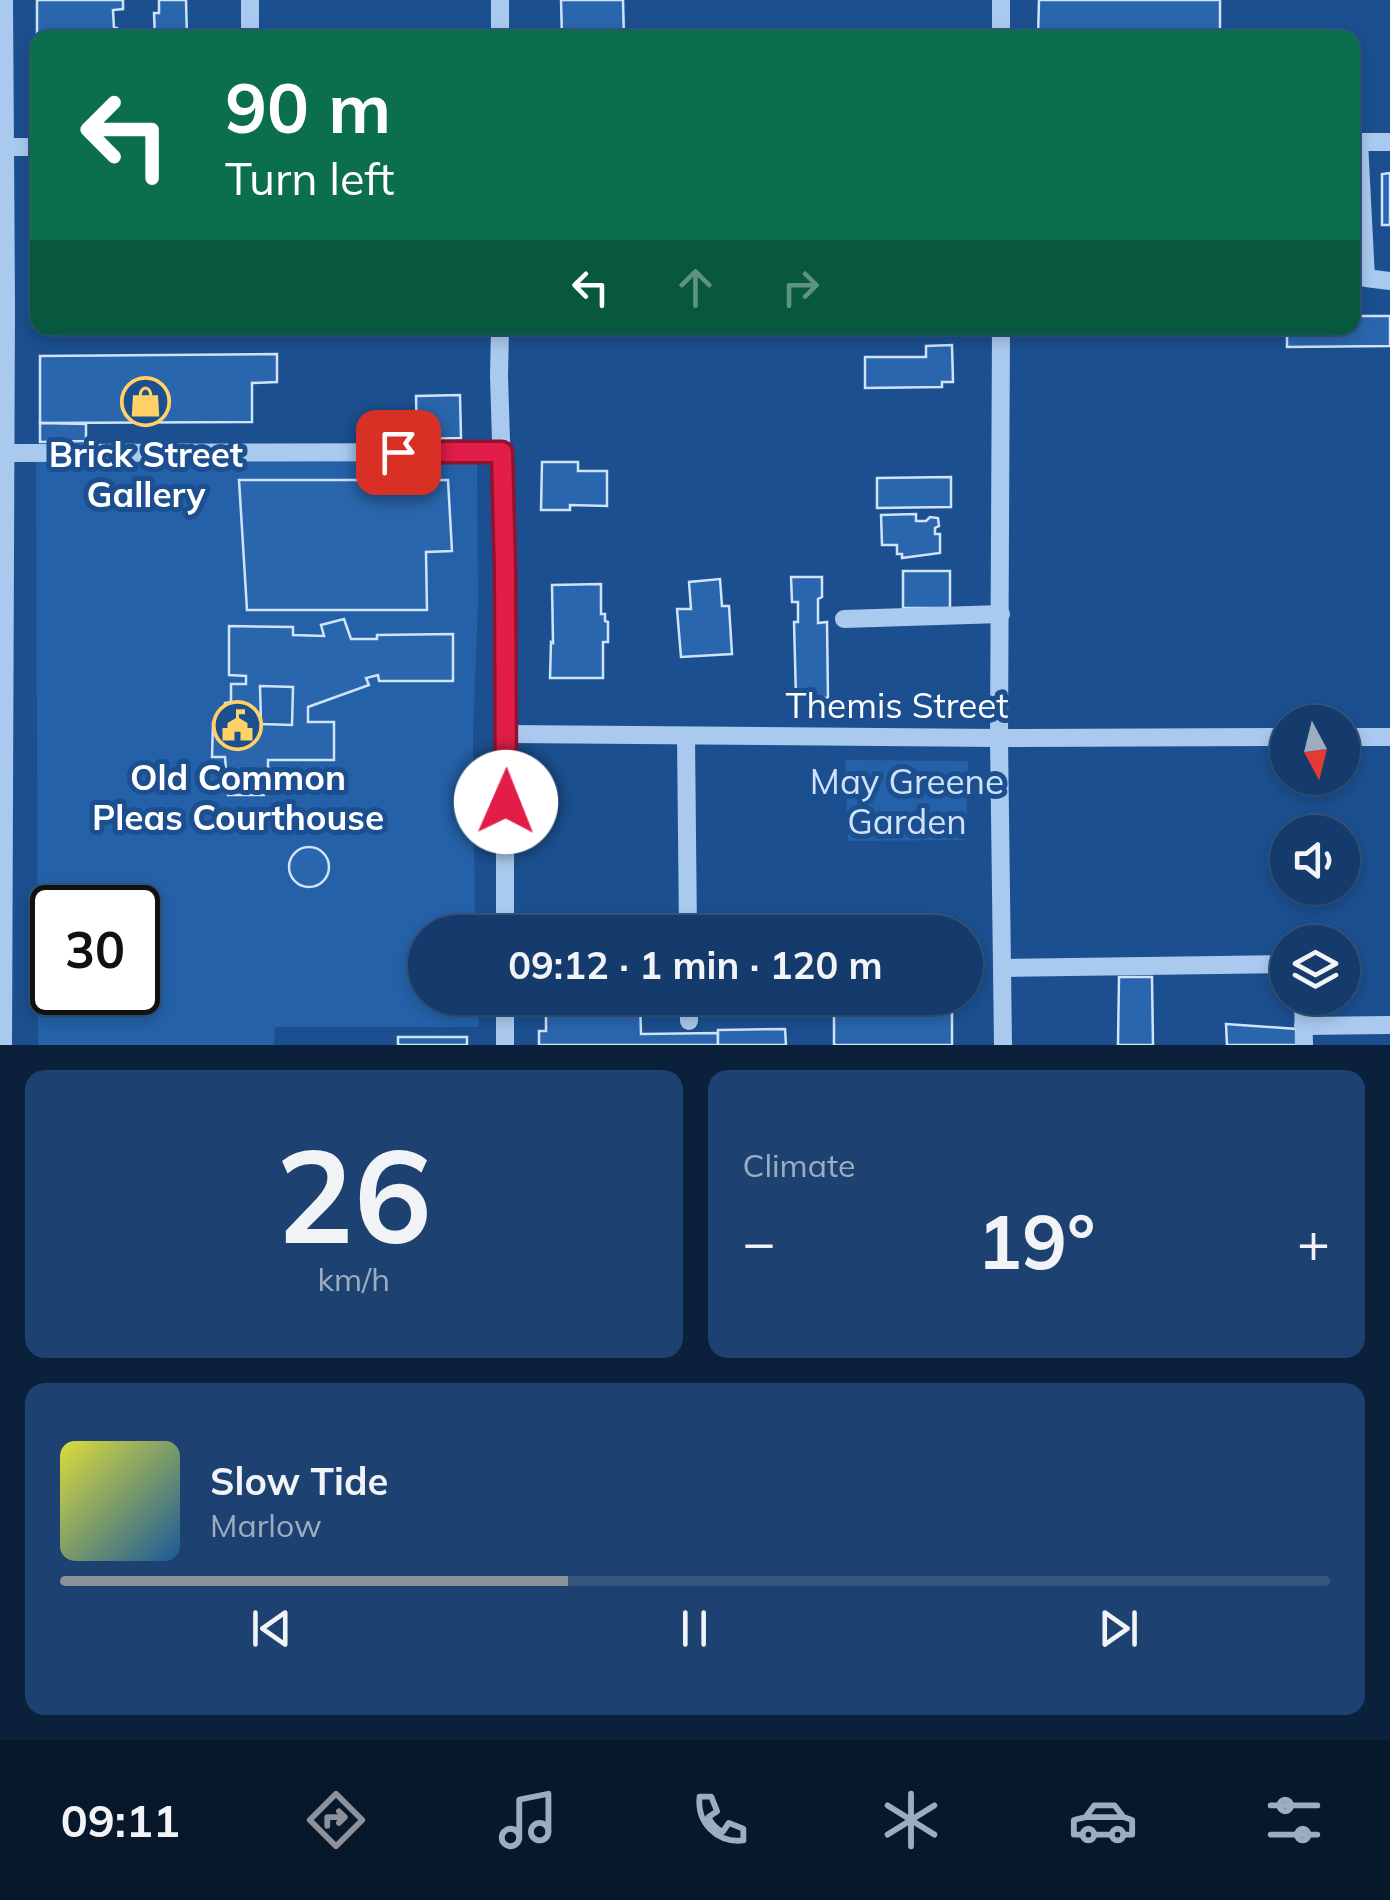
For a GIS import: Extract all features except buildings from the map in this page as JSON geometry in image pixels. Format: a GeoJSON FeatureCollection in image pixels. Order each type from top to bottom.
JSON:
{"type":"FeatureCollection","features":[{"type":"Feature","properties":{"kind":"street"},"geometry":{"type":"LineString","coordinates":[[3,1045],[4,0]]}},
{"type":"Feature","properties":{"kind":"street"},"geometry":{"type":"LineString","coordinates":[[250,0],[250,30]]}},
{"type":"Feature","properties":{"kind":"street"},"geometry":{"type":"LineString","coordinates":[[500,0],[500,30]]}},
{"type":"Feature","properties":{"kind":"street"},"geometry":{"type":"LineString","coordinates":[[1001,0],[1001,30]]}},
{"type":"Feature","properties":{"kind":"street"},"geometry":{"type":"LineString","coordinates":[[1360,142],[1390,142]]}},
{"type":"Feature","properties":{"kind":"street"},"geometry":{"type":"LineString","coordinates":[[2,148],[30,147]]}},
{"type":"Feature","properties":{"kind":"street"},"geometry":{"type":"LineString","coordinates":[[1360,196],[1366,278],[1390,281]]}},
{"type":"Feature","properties":{"kind":"street"},"geometry":{"type":"LineString","coordinates":[[500,335],[505,915]]}},
{"type":"Feature","properties":{"kind":"street"},"geometry":{"type":"LineString","coordinates":[[1000,335],[1003,1045]]}},
{"type":"Feature","properties":{"kind":"street"},"geometry":{"type":"LineString","coordinates":[[4,453],[502,452]]}},
{"type":"Feature","properties":{"kind":"street"},"geometry":{"type":"LineString","coordinates":[[844,618],[1001,614]]}},
{"type":"Feature","properties":{"kind":"street","name":"Themis Street"},"geometry":{"type":"LineString","coordinates":[[506,734],[1270,738]]}},
{"type":"Feature","properties":{"kind":"street"},"geometry":{"type":"LineString","coordinates":[[686,736],[688,915]]}},
{"type":"Feature","properties":{"kind":"street"},"geometry":{"type":"LineString","coordinates":[[1360,737],[1390,737]]}},
{"type":"Feature","properties":{"kind":"street"},"geometry":{"type":"LineString","coordinates":[[1003,968],[1270,964]]}},
{"type":"Feature","properties":{"kind":"street"},"geometry":{"type":"LineString","coordinates":[[505,1015],[505,1045]]}},
{"type":"Feature","properties":{"kind":"street"},"geometry":{"type":"LineString","coordinates":[[689,1015],[689,1021]]}},
{"type":"Feature","properties":{"kind":"street"},"geometry":{"type":"LineString","coordinates":[[1304,1036],[1390,1025]]}},
{"type":"Feature","properties":{"kind":"green space"},"geometry":{"type":"Polygon","coordinates":[[[477,460],[475,915],[408,915],[408,1015],[479,1015],[479,1027],[275,1027],[274,1045],[38,1045],[38,1015],[160,1015],[160,885],[37,885],[36,462],[477,460]]]}},
{"type":"Feature","properties":{"kind":"green space","name":"May Greene Garden"},"geometry":{"type":"Polygon","coordinates":[[[845,760],[968,761],[966,840],[848,841],[845,760]]]}},
{"type":"Feature","properties":{"kind":"place","name":"Brick Street Gallery"},"geometry":{"type":"Point","coordinates":[146,402]}},
{"type":"Feature","properties":{"kind":"place","name":"Old Common Pleas Courthouse"},"geometry":{"type":"Point","coordinates":[238,725]}},
{"type":"Feature","properties":{"kind":"route"},"geometry":{"type":"LineString","coordinates":[[398,452],[502,452],[506,802]]}}]}
